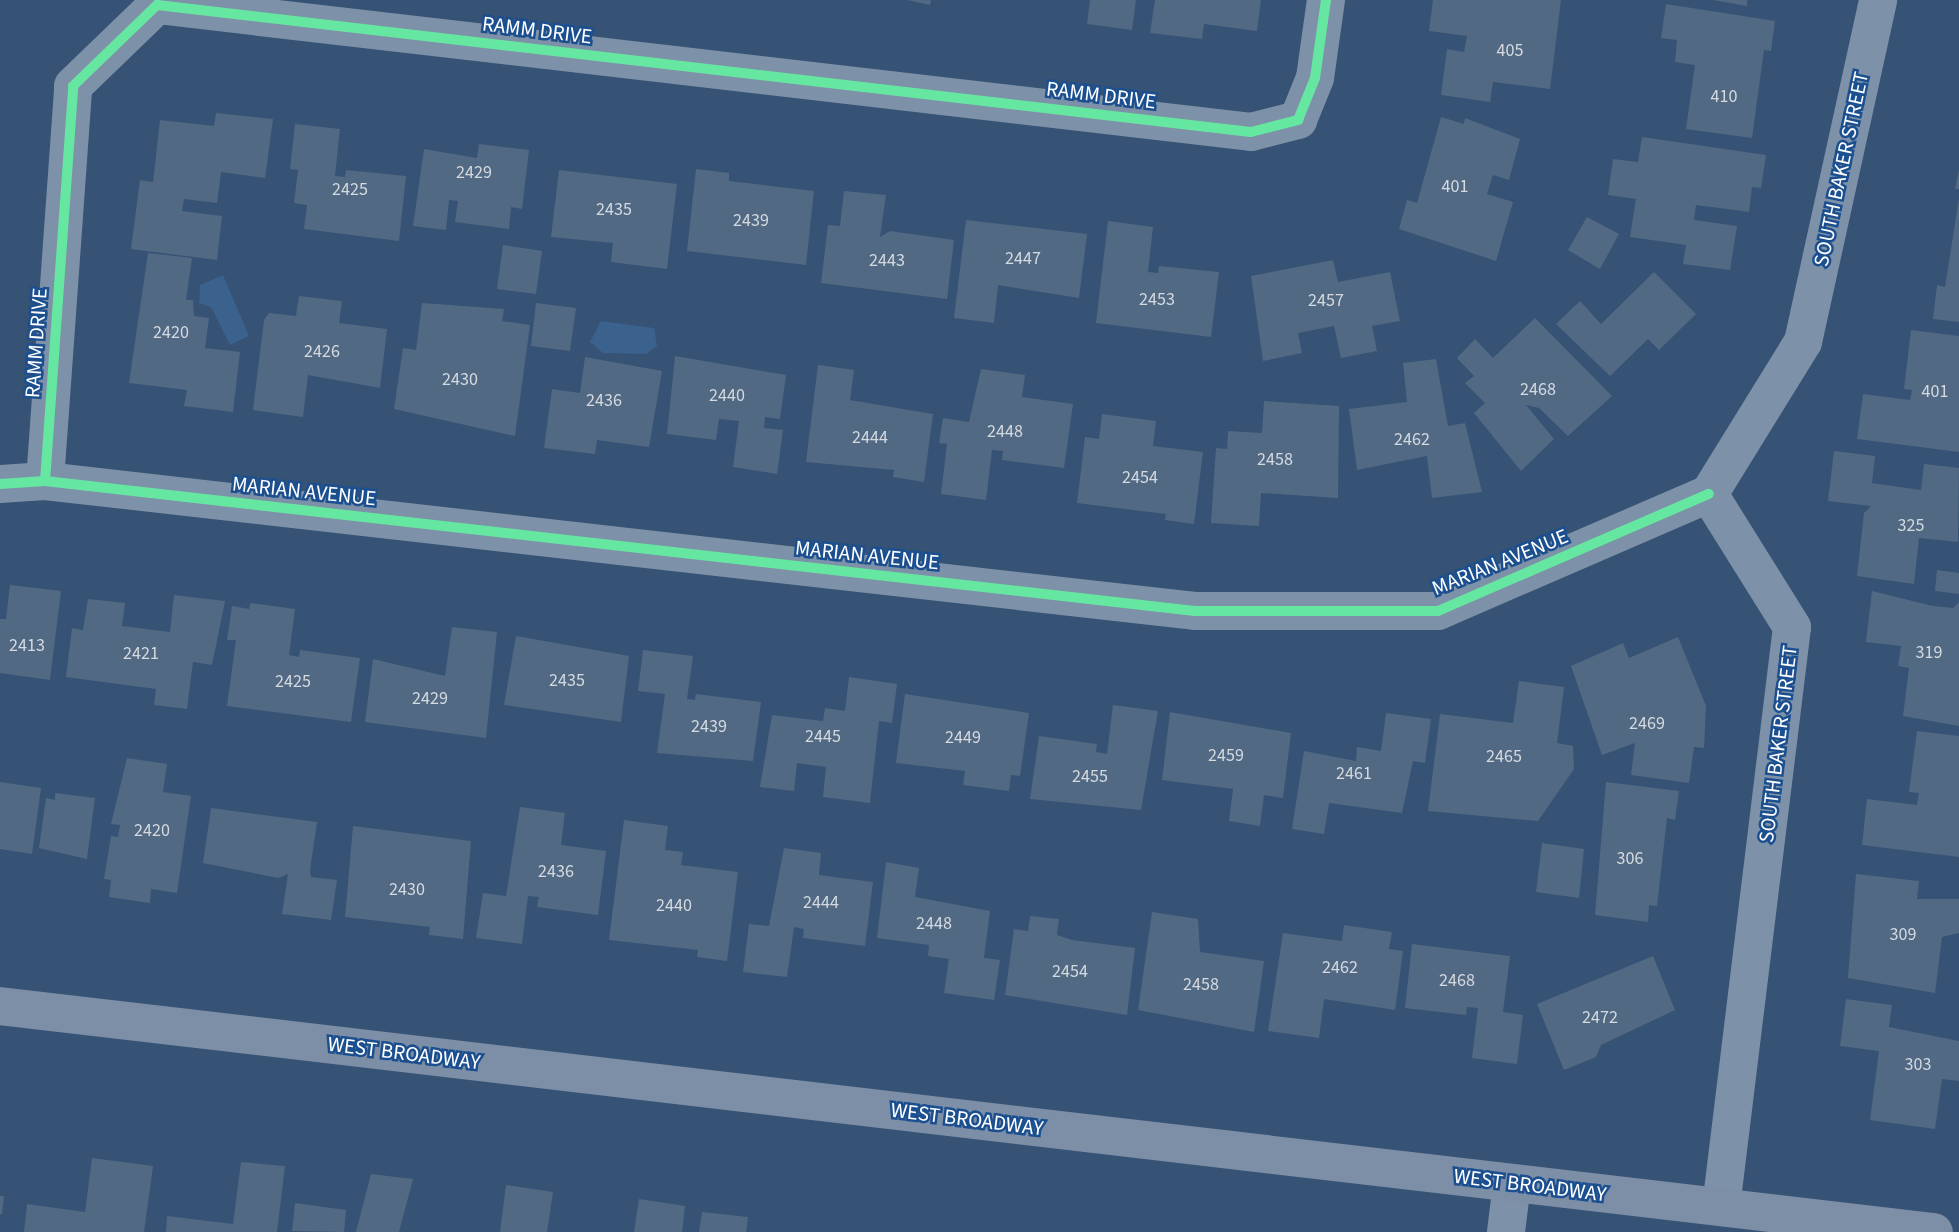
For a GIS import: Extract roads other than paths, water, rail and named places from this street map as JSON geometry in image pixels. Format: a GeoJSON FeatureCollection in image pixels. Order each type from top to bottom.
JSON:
{"type":"FeatureCollection","features":[{"type":"Feature","properties":{"kind":"main road","name":"WEST BROADWAY"},"geometry":{"type":"LineString","coordinates":[[0,1006],[1934,1232]]}},
{"type":"Feature","properties":{"kind":"street","name":"RAMM DRIVE"},"geometry":{"type":"LineString","coordinates":[[46,481],[73,86],[157,5],[1251,132],[1298,120],[1315,78],[1326,0]]}},
{"type":"Feature","properties":{"kind":"street","name":"SOUTH BAKER STREET"},"geometry":{"type":"LineString","coordinates":[[1721,1207],[1792,627],[1709,494],[1803,342],[1878,0]]}},
{"type":"Feature","properties":{"kind":"street","name":"MARIAN AVENUE"},"geometry":{"type":"LineString","coordinates":[[0,484],[46,481],[1195,611],[1438,611],[1709,494]]}},
{"type":"Feature","properties":{"kind":"street"},"geometry":{"type":"LineString","coordinates":[[1506,1232],[1512,1183]]}},
{"type":"Feature","properties":{"kind":"water"},"geometry":{"type":"Polygon","coordinates":[[[223,275],[249,336],[230,345],[211,307],[199,303],[200,285],[223,275]]]}},
{"type":"Feature","properties":{"kind":"water"},"geometry":{"type":"Polygon","coordinates":[[[601,321],[654,328],[657,346],[647,354],[603,353],[590,342],[601,321]]]}}]}
